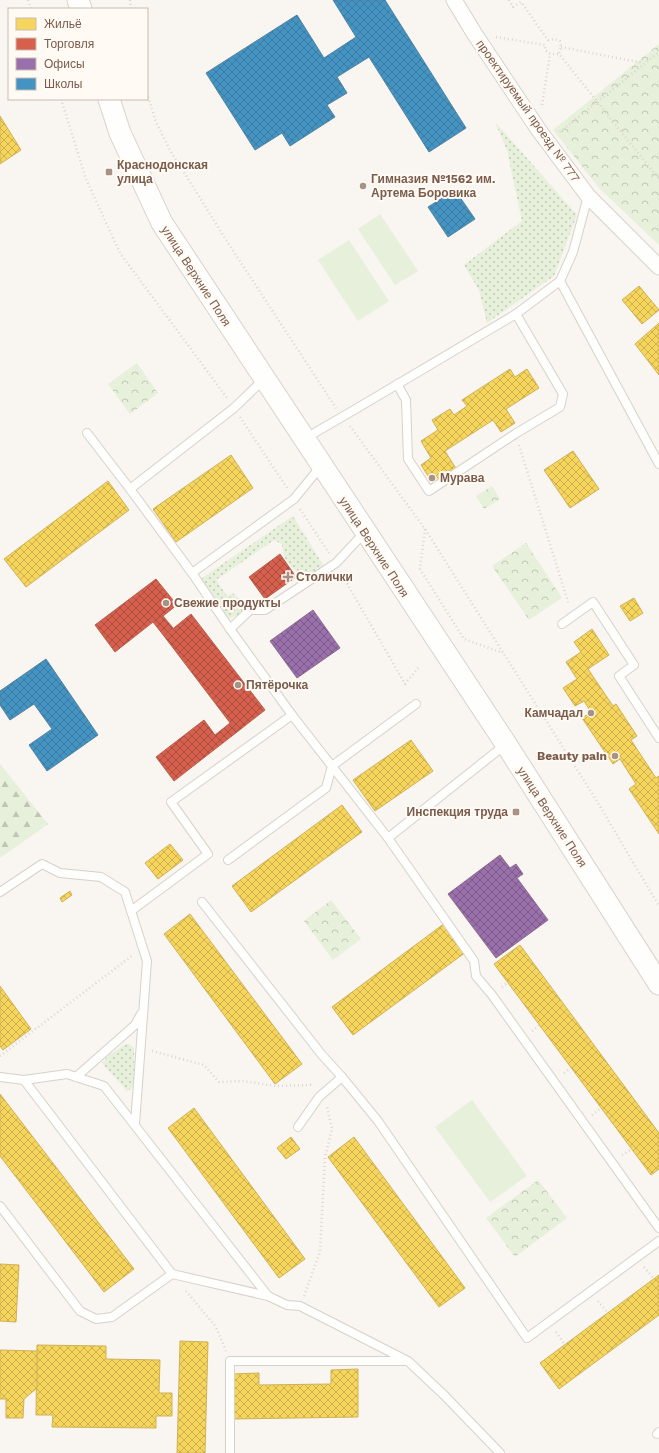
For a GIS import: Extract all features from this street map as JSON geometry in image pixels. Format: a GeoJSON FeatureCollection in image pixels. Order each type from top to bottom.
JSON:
{"type":"FeatureCollection","features":[{"type":"Feature","properties":{"kind":"main road","name":"улица Верхние Поля"},"geometry":{"type":"LineString","coordinates":[[109,100],[120,133],[162,223],[264,380],[656,972]]}},
{"type":"Feature","properties":{"kind":"street","name":"проектируемый проезд № 777"},"geometry":{"type":"LineString","coordinates":[[454,0],[474,33],[538,129],[588,196],[659,267]]}},
{"type":"Feature","properties":{"kind":"lane"},"geometry":{"type":"LineString","coordinates":[[303,439],[343,417],[516,314],[560,281],[573,252],[588,196]]}},
{"type":"Feature","properties":{"kind":"lane"},"geometry":{"type":"LineString","coordinates":[[560,281],[659,464]]}},
{"type":"Feature","properties":{"kind":"lane"},"geometry":{"type":"LineString","coordinates":[[397,384],[406,400],[408,459],[429,491],[515,434],[560,407],[563,394],[516,314]]}},
{"type":"Feature","properties":{"kind":"lane"},"geometry":{"type":"LineString","coordinates":[[130,489],[234,408],[264,380]]}},
{"type":"Feature","properties":{"kind":"lane"},"geometry":{"type":"LineString","coordinates":[[87,433],[192,573],[292,715],[388,838],[474,961],[476,976],[492,995],[659,1228]]}},
{"type":"Feature","properties":{"kind":"lane"},"geometry":{"type":"LineString","coordinates":[[192,573],[294,499],[321,466]]}},
{"type":"Feature","properties":{"kind":"lane"},"geometry":{"type":"LineString","coordinates":[[230,628],[250,610],[265,610],[336,563],[365,532]]}},
{"type":"Feature","properties":{"kind":"lane"},"geometry":{"type":"LineString","coordinates":[[562,624],[592,602],[634,665],[618,676],[659,738]]}},
{"type":"Feature","properties":{"kind":"lane"},"geometry":{"type":"LineString","coordinates":[[228,860],[326,788],[332,766],[416,704]]}},
{"type":"Feature","properties":{"kind":"lane"},"geometry":{"type":"LineString","coordinates":[[131,911],[208,854],[171,802],[292,715]]}},
{"type":"Feature","properties":{"kind":"lane"},"geometry":{"type":"LineString","coordinates":[[388,838],[506,744]]}},
{"type":"Feature","properties":{"kind":"lane"},"geometry":{"type":"LineString","coordinates":[[0,892],[42,864],[60,873],[101,877],[125,892],[147,961],[135,1124]]}},
{"type":"Feature","properties":{"kind":"lane"},"geometry":{"type":"LineString","coordinates":[[202,902],[322,1055],[378,1121],[527,1338],[659,1241]]}},
{"type":"Feature","properties":{"kind":"lane"},"geometry":{"type":"LineString","coordinates":[[76,1077],[135,1025],[143,1011]]}},
{"type":"Feature","properties":{"kind":"lane"},"geometry":{"type":"LineString","coordinates":[[0,1077],[24,1080],[68,1074],[104,1086],[268,1296]]}},
{"type":"Feature","properties":{"kind":"lane"},"geometry":{"type":"LineString","coordinates":[[298,1127],[319,1097],[342,1077]]}},
{"type":"Feature","properties":{"kind":"lane"},"geometry":{"type":"LineString","coordinates":[[24,1080],[172,1274],[268,1296],[287,1305],[300,1306],[408,1361],[445,1396],[500,1453]]}},
{"type":"Feature","properties":{"kind":"lane"},"geometry":{"type":"LineString","coordinates":[[0,1206],[80,1311],[96,1319],[112,1317],[172,1274]]}},
{"type":"Feature","properties":{"kind":"lane"},"geometry":{"type":"LineString","coordinates":[[230,1453],[230,1361],[408,1361]]}},
{"type":"Feature","properties":{"kind":"path"},"geometry":{"type":"LineString","coordinates":[[509,0],[513,7],[523,1],[548,40]]}},
{"type":"Feature","properties":{"kind":"path"},"geometry":{"type":"LineString","coordinates":[[474,33],[545,45]]}},
{"type":"Feature","properties":{"kind":"path"},"geometry":{"type":"LineString","coordinates":[[554,39],[560,41],[561,47],[559,54],[550,54],[545,50],[545,45],[548,40],[554,39]]}},
{"type":"Feature","properties":{"kind":"path"},"geometry":{"type":"LineString","coordinates":[[561,47],[644,64]]}},
{"type":"Feature","properties":{"kind":"path"},"geometry":{"type":"LineString","coordinates":[[547,142],[659,52]]}},
{"type":"Feature","properties":{"kind":"path"},"geometry":{"type":"LineString","coordinates":[[538,129],[550,54]]}},
{"type":"Feature","properties":{"kind":"path"},"geometry":{"type":"LineString","coordinates":[[559,54],[659,179]]}},
{"type":"Feature","properties":{"kind":"path"},"geometry":{"type":"LineString","coordinates":[[148,96],[156,122],[170,150],[228,244],[334,406],[358,434],[425,529],[595,798],[659,906]]}},
{"type":"Feature","properties":{"kind":"path"},"geometry":{"type":"LineString","coordinates":[[61,100],[86,179],[120,253],[234,408]]}},
{"type":"Feature","properties":{"kind":"path"},"geometry":{"type":"LineString","coordinates":[[515,434],[573,617]]}},
{"type":"Feature","properties":{"kind":"path"},"geometry":{"type":"LineString","coordinates":[[425,529],[420,568],[464,639],[503,654]]}},
{"type":"Feature","properties":{"kind":"path"},"geometry":{"type":"LineString","coordinates":[[0,1056],[143,948]]}},
{"type":"Feature","properties":{"kind":"path"},"geometry":{"type":"LineString","coordinates":[[140,1048],[204,1065],[219,1082],[243,1081],[276,1086],[311,1086],[324,1092],[332,1129],[325,1157],[320,1252],[300,1306]]}},
{"type":"Feature","properties":{"kind":"path"},"geometry":{"type":"LineString","coordinates":[[172,1274],[216,1327],[230,1361]]}},
{"type":"Feature","properties":{"kind":"green space"},"geometry":{"type":"Polygon","coordinates":[[[659,44],[659,245],[600,189],[553,130],[659,44]]]}},
{"type":"Feature","properties":{"kind":"green space"},"geometry":{"type":"Polygon","coordinates":[[[495,122],[577,215],[554,276],[487,323],[479,290],[464,265],[522,221],[507,150],[495,122]]]}},
{"type":"Feature","properties":{"kind":"green space"},"geometry":{"type":"Polygon","coordinates":[[[380,214],[418,271],[395,285],[358,229],[380,214]]]}},
{"type":"Feature","properties":{"kind":"green space"},"geometry":{"type":"Polygon","coordinates":[[[349,240],[389,301],[358,321],[318,260],[349,240]]]}},
{"type":"Feature","properties":{"kind":"green space"},"geometry":{"type":"Polygon","coordinates":[[[137,363],[158,393],[130,414],[108,384],[137,363]]]}},
{"type":"Feature","properties":{"kind":"green space"},"geometry":{"type":"Polygon","coordinates":[[[492,486],[500,499],[484,509],[476,496],[492,486]]]}},
{"type":"Feature","properties":{"kind":"green space"},"geometry":{"type":"Polygon","coordinates":[[[293,516],[323,565],[306,577],[301,576],[284,557],[282,544],[274,540],[216,580],[227,596],[233,593],[243,606],[240,615],[228,618],[203,582],[202,578],[293,516]]]}},
{"type":"Feature","properties":{"kind":"green space"},"geometry":{"type":"Polygon","coordinates":[[[526,543],[562,598],[529,620],[492,566],[526,543]]]}},
{"type":"Feature","properties":{"kind":"green space"},"geometry":{"type":"Polygon","coordinates":[[[0,764],[48,824],[0,858],[0,764]]]}},
{"type":"Feature","properties":{"kind":"green space"},"geometry":{"type":"Polygon","coordinates":[[[331,900],[361,939],[333,960],[304,921],[331,900]]]}},
{"type":"Feature","properties":{"kind":"green space"},"geometry":{"type":"Polygon","coordinates":[[[127,1043],[134,1048],[134,1085],[127,1091],[102,1063],[108,1056],[127,1043]]]}},
{"type":"Feature","properties":{"kind":"green space"},"geometry":{"type":"Polygon","coordinates":[[[472,1100],[527,1176],[490,1202],[435,1127],[472,1100]]]}},
{"type":"Feature","properties":{"kind":"green space"},"geometry":{"type":"Polygon","coordinates":[[[538,1180],[567,1218],[515,1257],[486,1218],[538,1180]]]}},
{"type":"Feature","properties":{"kind":"building: Жильё"},"geometry":{"type":"Polygon","coordinates":[[[0,116],[21,150],[0,164],[0,116]]]}},
{"type":"Feature","properties":{"kind":"building: Жильё"},"geometry":{"type":"Polygon","coordinates":[[[639,286],[659,310],[642,324],[622,300],[639,286]]]}},
{"type":"Feature","properties":{"kind":"building: Жильё"},"geometry":{"type":"Polygon","coordinates":[[[659,323],[659,375],[635,344],[659,323]]]}},
{"type":"Feature","properties":{"kind":"building: Жильё"},"geometry":{"type":"Polygon","coordinates":[[[510,369],[515,377],[527,369],[539,388],[506,409],[515,423],[501,432],[493,420],[445,451],[457,470],[434,485],[421,465],[431,458],[421,441],[438,430],[432,420],[450,409],[454,415],[467,406],[462,400],[510,369]]]}},
{"type":"Feature","properties":{"kind":"building: Жильё"},"geometry":{"type":"Polygon","coordinates":[[[573,451],[599,489],[570,508],[544,470],[573,451]]]}},
{"type":"Feature","properties":{"kind":"building: Жильё"},"geometry":{"type":"Polygon","coordinates":[[[231,455],[253,488],[176,542],[153,509],[231,455]]]}},
{"type":"Feature","properties":{"kind":"building: Жильё"},"geometry":{"type":"Polygon","coordinates":[[[108,481],[129,510],[26,587],[4,559],[108,481]]]}},
{"type":"Feature","properties":{"kind":"building: Жильё"},"geometry":{"type":"Polygon","coordinates":[[[634,598],[643,613],[630,621],[620,606],[634,598]]]}},
{"type":"Feature","properties":{"kind":"building: Жильё"},"geometry":{"type":"Polygon","coordinates":[[[592,629],[609,655],[588,669],[613,706],[616,704],[637,736],[631,740],[656,778],[659,776],[659,834],[629,789],[636,784],[620,759],[613,764],[582,718],[591,712],[584,701],[575,706],[563,688],[577,679],[566,662],[581,652],[574,642],[592,629]]]}},
{"type":"Feature","properties":{"kind":"building: Жильё"},"geometry":{"type":"Polygon","coordinates":[[[411,740],[433,771],[375,811],[353,780],[411,740]]]}},
{"type":"Feature","properties":{"kind":"building: Жильё"},"geometry":{"type":"Polygon","coordinates":[[[342,805],[362,832],[251,912],[232,886],[342,805]]]}},
{"type":"Feature","properties":{"kind":"building: Жильё"},"geometry":{"type":"Polygon","coordinates":[[[170,844],[183,860],[158,879],[145,863],[170,844]]]}},
{"type":"Feature","properties":{"kind":"building: Жильё"},"geometry":{"type":"Polygon","coordinates":[[[70,891],[72,895],[62,902],[60,898],[70,891]]]}},
{"type":"Feature","properties":{"kind":"building: Жильё"},"geometry":{"type":"Polygon","coordinates":[[[190,914],[302,1064],[275,1084],[164,934],[190,914]]]}},
{"type":"Feature","properties":{"kind":"building: Жильё"},"geometry":{"type":"Polygon","coordinates":[[[445,923],[466,952],[353,1035],[332,1007],[445,923]]]}},
{"type":"Feature","properties":{"kind":"building: Жильё"},"geometry":{"type":"Polygon","coordinates":[[[520,945],[659,1133],[659,1169],[651,1175],[494,964],[520,945]]]}},
{"type":"Feature","properties":{"kind":"building: Жильё"},"geometry":{"type":"Polygon","coordinates":[[[0,986],[31,1029],[3,1050],[0,1046],[0,986]]]}},
{"type":"Feature","properties":{"kind":"building: Жильё"},"geometry":{"type":"Polygon","coordinates":[[[0,1094],[134,1269],[104,1292],[0,1156],[0,1094]]]}},
{"type":"Feature","properties":{"kind":"building: Жильё"},"geometry":{"type":"Polygon","coordinates":[[[194,1108],[305,1259],[279,1278],[168,1128],[194,1108]]]}},
{"type":"Feature","properties":{"kind":"building: Жильё"},"geometry":{"type":"Polygon","coordinates":[[[291,1137],[300,1149],[286,1159],[277,1148],[291,1137]]]}},
{"type":"Feature","properties":{"kind":"building: Жильё"},"geometry":{"type":"Polygon","coordinates":[[[354,1137],[465,1288],[439,1307],[328,1157],[354,1137]]]}},
{"type":"Feature","properties":{"kind":"building: Жильё"},"geometry":{"type":"Polygon","coordinates":[[[0,1264],[19,1265],[16,1322],[0,1321],[0,1264]]]}},
{"type":"Feature","properties":{"kind":"building: Жильё"},"geometry":{"type":"Polygon","coordinates":[[[659,1275],[659,1315],[559,1389],[540,1363],[659,1275]]]}},
{"type":"Feature","properties":{"kind":"building: Жильё"},"geometry":{"type":"Polygon","coordinates":[[[180,1341],[208,1342],[205,1453],[177,1453],[180,1341]]]}},
{"type":"Feature","properties":{"kind":"building: Жильё"},"geometry":{"type":"Polygon","coordinates":[[[37,1345],[106,1346],[106,1359],[160,1360],[159,1393],[172,1393],[172,1416],[156,1416],[156,1428],[52,1427],[53,1415],[36,1415],[37,1345]]]}},
{"type":"Feature","properties":{"kind":"building: Жильё"},"geometry":{"type":"Polygon","coordinates":[[[0,1350],[37,1351],[37,1388],[24,1399],[23,1418],[6,1418],[6,1399],[0,1399],[0,1350]]]}},
{"type":"Feature","properties":{"kind":"building: Жильё"},"geometry":{"type":"Polygon","coordinates":[[[358,1369],[358,1417],[233,1419],[232,1374],[259,1373],[259,1385],[331,1384],[331,1370],[358,1369]]]}},
{"type":"Feature","properties":{"kind":"building: Торговля"},"geometry":{"type":"Polygon","coordinates":[[[280,554],[296,577],[265,599],[249,577],[280,554]]]}},
{"type":"Feature","properties":{"kind":"building: Торговля"},"geometry":{"type":"Polygon","coordinates":[[[156,579],[177,605],[163,616],[173,628],[164,636],[153,622],[115,652],[95,625],[156,579]]]}},
{"type":"Feature","properties":{"kind":"building: Торговля"},"geometry":{"type":"Polygon","coordinates":[[[191,614],[265,710],[237,732],[164,636],[191,614]]]}},
{"type":"Feature","properties":{"kind":"building: Торговля"},"geometry":{"type":"Polygon","coordinates":[[[204,720],[215,735],[230,723],[237,732],[174,781],[156,757],[204,720]]]}},
{"type":"Feature","properties":{"kind":"building: Офисы"},"geometry":{"type":"Polygon","coordinates":[[[313,610],[340,648],[297,678],[270,641],[313,610]]]}},
{"type":"Feature","properties":{"kind":"building: Офисы"},"geometry":{"type":"Polygon","coordinates":[[[500,855],[510,868],[516,864],[523,874],[517,878],[548,920],[496,958],[448,894],[500,855]]]}},
{"type":"Feature","properties":{"kind":"building: Школы"},"geometry":{"type":"Polygon","coordinates":[[[333,0],[385,0],[466,128],[429,152],[369,57],[337,77],[347,93],[327,105],[335,117],[290,146],[282,133],[255,150],[206,73],[297,15],[324,58],[356,37],[333,0]]]}},
{"type":"Feature","properties":{"kind":"building: Школы"},"geometry":{"type":"Polygon","coordinates":[[[455,190],[475,219],[448,237],[428,207],[455,190]]]}},
{"type":"Feature","properties":{"kind":"building: Школы"},"geometry":{"type":"Polygon","coordinates":[[[46,659],[98,735],[47,771],[29,745],[52,729],[34,704],[10,720],[0,705],[0,691],[46,659]]]}},
{"type":"Feature","properties":{"kind":"place","name":"Краснодонская улица"},"geometry":{"type":"Point","coordinates":[109,172]}},
{"type":"Feature","properties":{"kind":"place","name":"Гимназия №1562 им. Артема Боровика"},"geometry":{"type":"Point","coordinates":[363,186]}},
{"type":"Feature","properties":{"kind":"place","name":"Мурава"},"geometry":{"type":"Point","coordinates":[432,478]}},
{"type":"Feature","properties":{"kind":"place","name":"Столички"},"geometry":{"type":"Point","coordinates":[288,577]}},
{"type":"Feature","properties":{"kind":"place","name":"Свежие продукты"},"geometry":{"type":"Point","coordinates":[166,603]}},
{"type":"Feature","properties":{"kind":"place","name":"Пятёрочка"},"geometry":{"type":"Point","coordinates":[238,685]}},
{"type":"Feature","properties":{"kind":"place","name":"Камчадал"},"geometry":{"type":"Point","coordinates":[591,713]}},
{"type":"Feature","properties":{"kind":"place","name":"Beauty pain"},"geometry":{"type":"Point","coordinates":[615,756]}},
{"type":"Feature","properties":{"kind":"place","name":"Инспекция труда"},"geometry":{"type":"Point","coordinates":[516,812]}}]}
